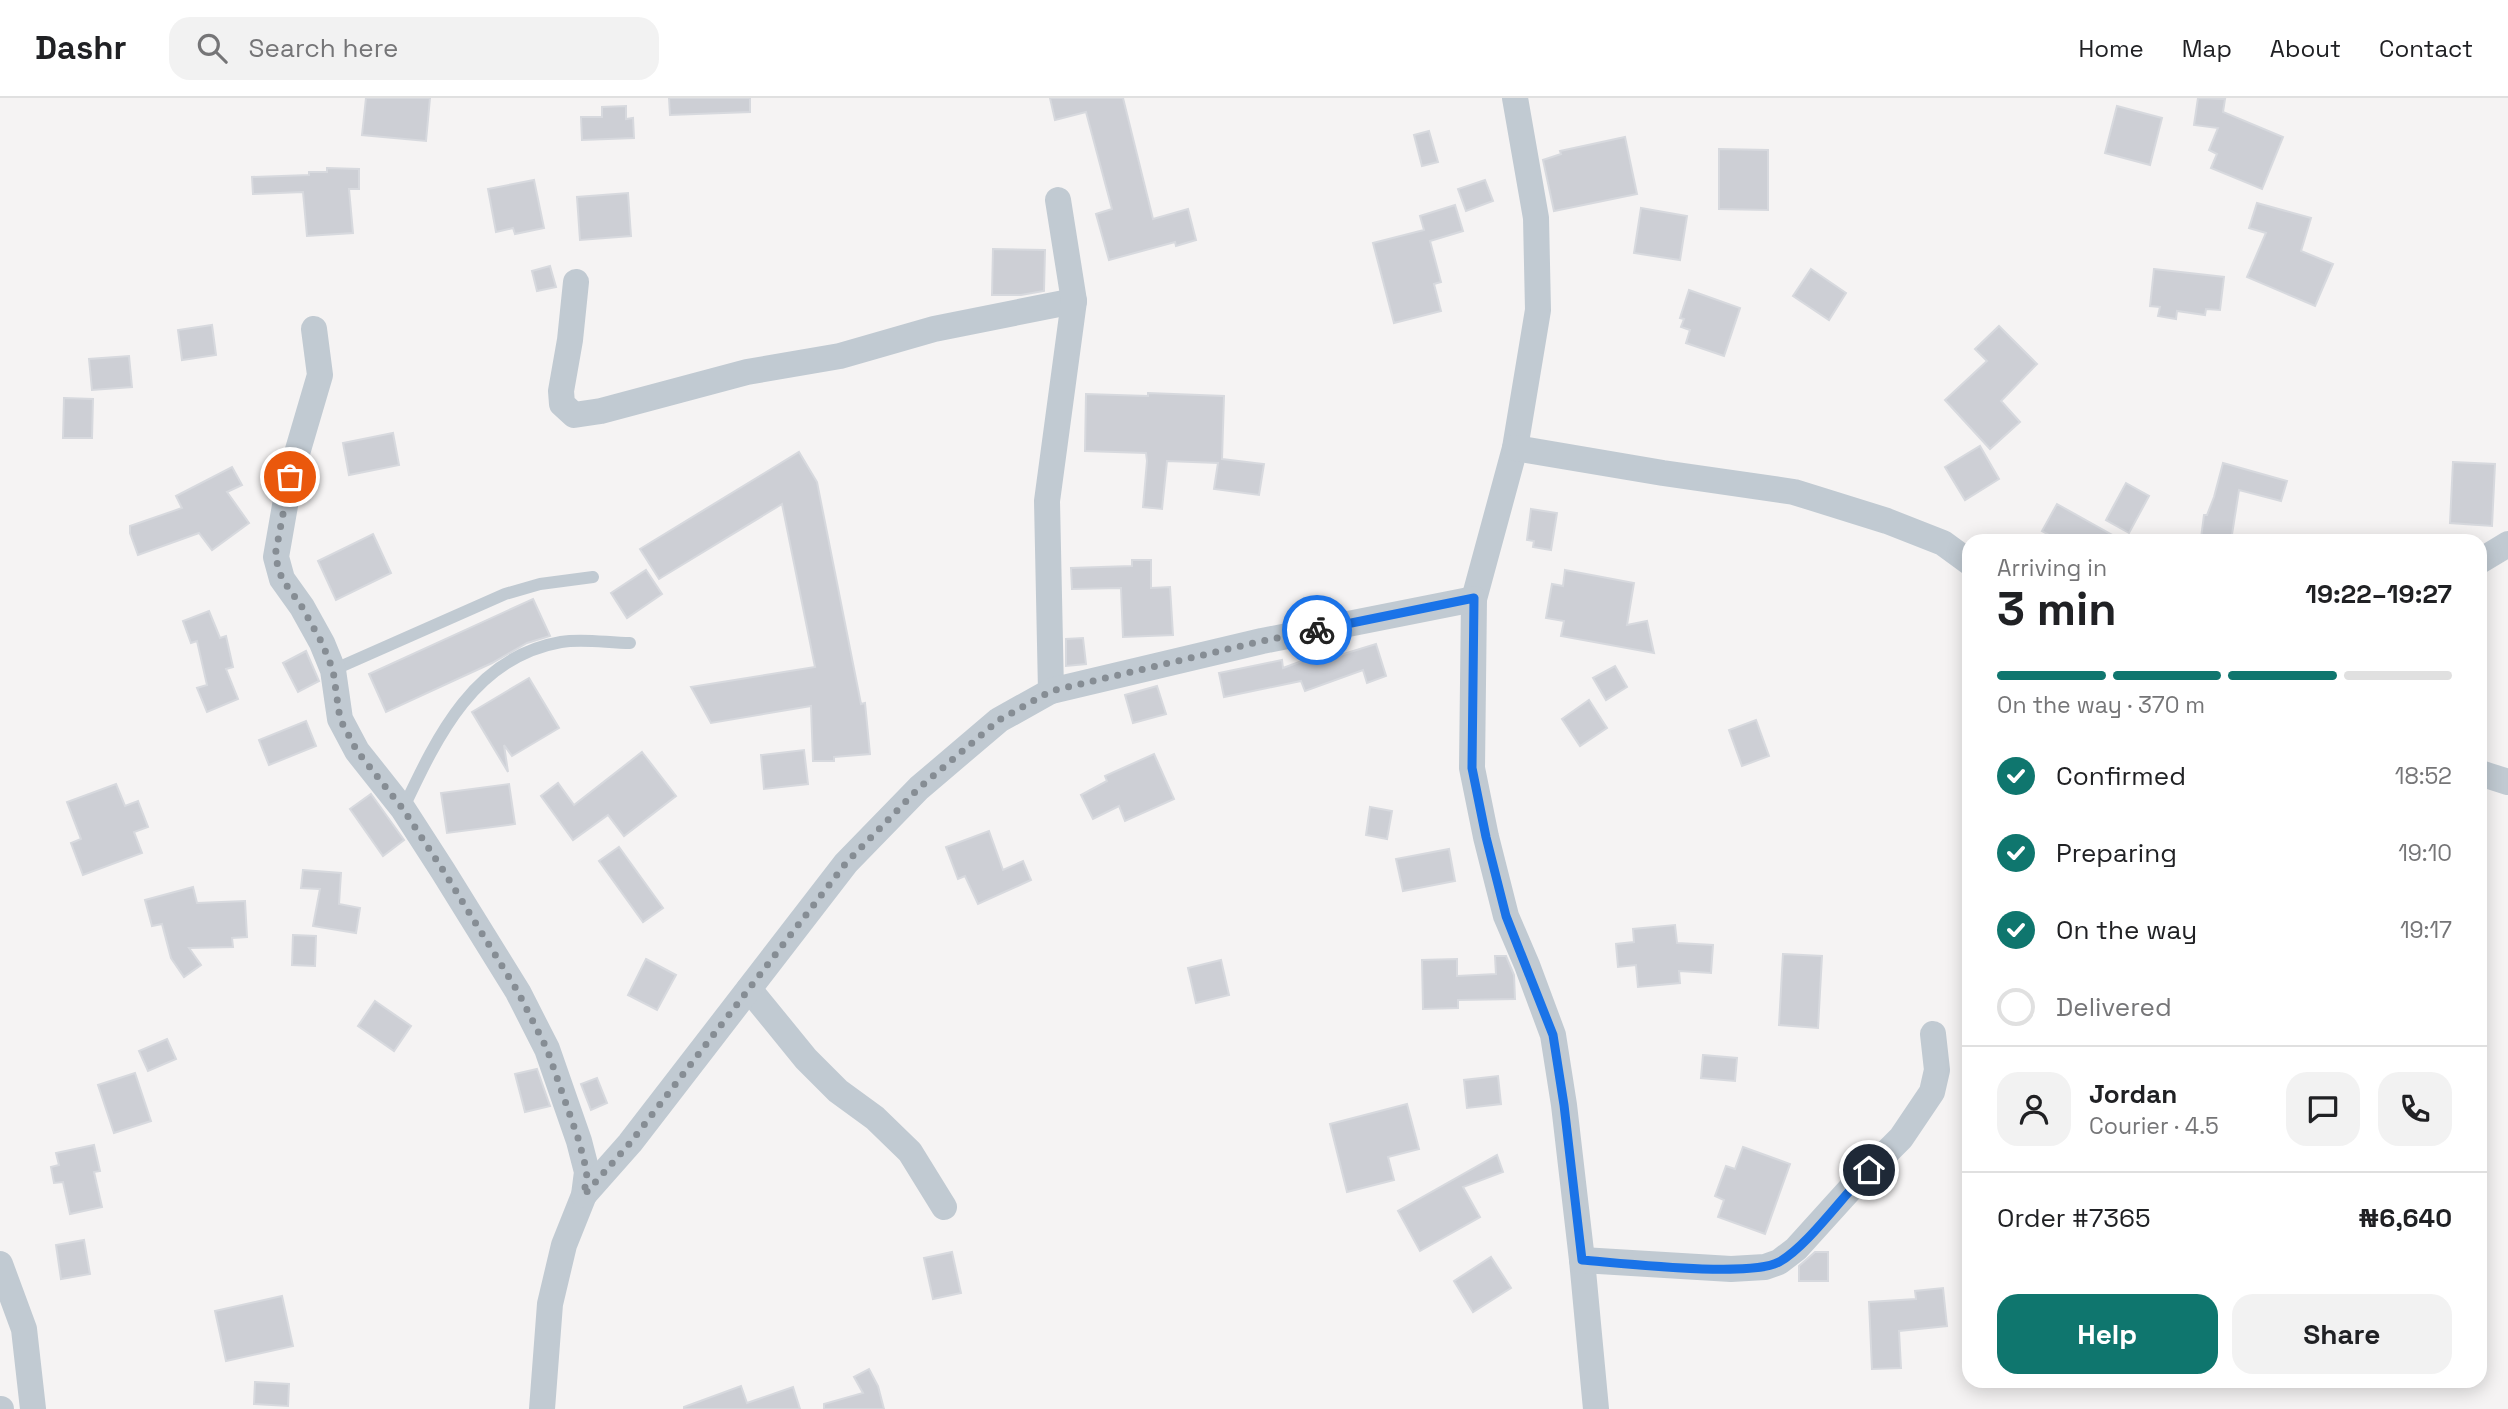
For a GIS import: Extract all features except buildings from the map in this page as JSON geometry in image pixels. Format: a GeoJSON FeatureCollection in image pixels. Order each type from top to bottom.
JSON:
{"type":"FeatureCollection","features":[{"type":"Feature","properties":{"kind":"street"},"geometry":{"type":"LineString","coordinates":[[1515,98],[1536,218],[1538,310],[1515,448],[1474,598],[1472,768],[1506,916],[1553,1035],[1582,1260],[1596,1409]]}},
{"type":"Feature","properties":{"kind":"street"},"geometry":{"type":"LineString","coordinates":[[1051,691],[1047,501],[1074,301],[1058,200]]}},
{"type":"Feature","properties":{"kind":"street"},"geometry":{"type":"LineString","coordinates":[[576,282],[561,391],[562,404],[574,415],[601,411],[747,372],[839,356],[934,329],[1074,301]]}},
{"type":"Feature","properties":{"kind":"street"},"geometry":{"type":"LineString","coordinates":[[314,329],[320,375],[290,477],[275,556],[282,579],[302,607],[322,643],[333,670],[340,719],[357,751],[403,809],[518,992],[547,1049],[587,1172],[584,1195],[564,1245],[550,1304],[542,1409]]}},
{"type":"Feature","properties":{"kind":"street"},"geometry":{"type":"LineString","coordinates":[[1515,448],[1794,492],[1943,542],[1962,557]]}},
{"type":"Feature","properties":{"kind":"street"},"geometry":{"type":"LineString","coordinates":[[2487,557],[2508,544]]}},
{"type":"Feature","properties":{"kind":"street"},"geometry":{"type":"LineString","coordinates":[[584,1195],[630,1143],[846,863],[919,788],[999,720],[1051,691],[1262,641],[1474,598]]}},
{"type":"Feature","properties":{"kind":"street"},"geometry":{"type":"LineString","coordinates":[[2487,775],[2508,782]]}},
{"type":"Feature","properties":{"kind":"street"},"geometry":{"type":"LineString","coordinates":[[749,989],[806,1059],[838,1091],[876,1118],[910,1152],[944,1207]]}},
{"type":"Feature","properties":{"kind":"street"},"geometry":{"type":"LineString","coordinates":[[1582,1260],[1731,1269],[1765,1267],[1779,1262],[1796,1249],[1853,1186],[1902,1138],[1932,1092],[1937,1070],[1933,1034]]}},
{"type":"Feature","properties":{"kind":"street"},"geometry":{"type":"LineString","coordinates":[[0,1264],[23,1329],[33,1409]]}},
{"type":"Feature","properties":{"kind":"lane"},"geometry":{"type":"LineString","coordinates":[[333,670],[505,594],[540,584],[593,578]]}},
{"type":"Feature","properties":{"kind":"lane"},"geometry":{"type":"LineString","coordinates":[[403,809],[431,750],[462,702],[497,670],[533,649],[564,642],[630,643]]}},
{"type":"Feature","properties":{"kind":"way so far"},"geometry":{"type":"LineString","coordinates":[[290,477],[275,556],[282,579],[302,607],[322,643],[333,670],[340,719],[357,751],[403,809],[443,870],[518,992],[547,1049],[587,1172],[584,1195],[630,1143],[846,863],[919,788],[999,720],[1051,691],[1317,630]]}},
{"type":"Feature","properties":{"kind":"route"},"geometry":{"type":"LineString","coordinates":[[1317,630],[1474,598],[1472,768],[1506,916],[1553,1035],[1582,1260],[1731,1269],[1765,1267],[1779,1262],[1796,1249],[1869,1170]]}}]}
